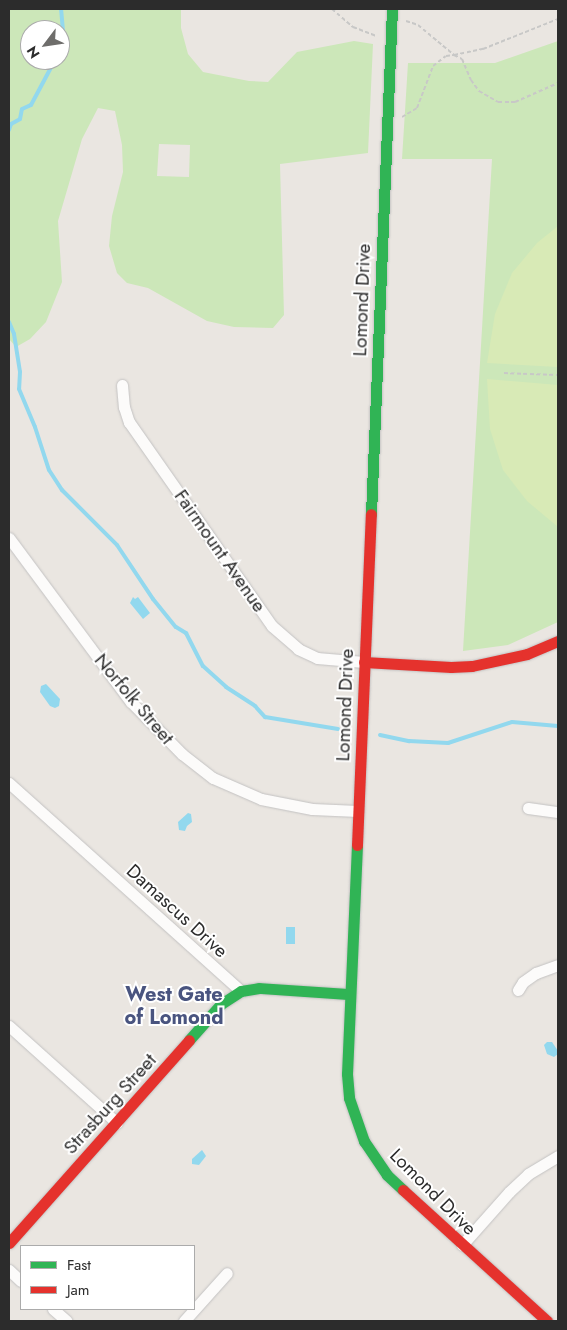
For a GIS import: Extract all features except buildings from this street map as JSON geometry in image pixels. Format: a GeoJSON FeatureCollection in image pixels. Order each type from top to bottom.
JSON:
{"type":"FeatureCollection","features":[{"type":"Feature","properties":{"kind":"main road","name":"Lomond Drive"},"geometry":{"type":"LineString","coordinates":[[392,9],[346,1074],[349,1098],[358,1130],[368,1150],[387,1175],[547,1321]]}},
{"type":"Feature","properties":{"kind":"main road"},"geometry":{"type":"LineString","coordinates":[[364,662],[451,668],[472,666],[527,654],[558,641]]}},
{"type":"Feature","properties":{"kind":"main road"},"geometry":{"type":"LineString","coordinates":[[241,991],[259,988],[350,994]]}},
{"type":"Feature","properties":{"kind":"main road","name":"Strasburg Street"},"geometry":{"type":"LineString","coordinates":[[9,1243],[221,1004],[241,991]]}},
{"type":"Feature","properties":{"kind":"street","name":"Fairmount Avenue"},"geometry":{"type":"LineString","coordinates":[[122,385],[124,407],[129,422],[272,626],[298,649],[317,658],[364,662]]}},
{"type":"Feature","properties":{"kind":"street","name":"Norfolk Street"},"geometry":{"type":"LineString","coordinates":[[9,538],[131,702],[182,754],[213,778],[261,799],[312,809],[358,811]]}},
{"type":"Feature","properties":{"kind":"street","name":"Damascus Drive"},"geometry":{"type":"LineString","coordinates":[[9,783],[241,991]]}},
{"type":"Feature","properties":{"kind":"street"},"geometry":{"type":"LineString","coordinates":[[528,808],[558,812]]}},
{"type":"Feature","properties":{"kind":"street"},"geometry":{"type":"LineString","coordinates":[[518,990],[524,982],[536,973],[558,965]]}},
{"type":"Feature","properties":{"kind":"street"},"geometry":{"type":"LineString","coordinates":[[9,1026],[117,1122]]}},
{"type":"Feature","properties":{"kind":"street"},"geometry":{"type":"LineString","coordinates":[[462,1245],[509,1192],[528,1174],[558,1156]]}},
{"type":"Feature","properties":{"kind":"street"},"geometry":{"type":"LineString","coordinates":[[9,1270],[20,1280]]}},
{"type":"Feature","properties":{"kind":"street"},"geometry":{"type":"LineString","coordinates":[[195,1308],[227,1272]]}},
{"type":"Feature","properties":{"kind":"street"},"geometry":{"type":"LineString","coordinates":[[54,1310],[66,1321]]}},
{"type":"Feature","properties":{"kind":"street"},"geometry":{"type":"LineString","coordinates":[[184,1321],[194,1310]]}},
{"type":"Feature","properties":{"kind":"path"},"geometry":{"type":"LineString","coordinates":[[332,9],[353,26],[371,34]]}},
{"type":"Feature","properties":{"kind":"path"},"geometry":{"type":"LineString","coordinates":[[387,119],[406,116],[414,112],[433,66],[438,60],[483,49],[558,19]]}},
{"type":"Feature","properties":{"kind":"path"},"geometry":{"type":"LineString","coordinates":[[402,21],[418,25],[454,55],[462,59],[471,80],[479,91],[498,102],[515,102],[558,83]]}},
{"type":"Feature","properties":{"kind":"path"},"geometry":{"type":"LineString","coordinates":[[504,373],[558,375]]}},
{"type":"Feature","properties":{"kind":"green space"},"geometry":{"type":"Polygon","coordinates":[[[9,9],[181,9],[181,28],[188,54],[203,72],[249,81],[268,82],[297,52],[354,41],[373,44],[368,153],[280,164],[284,315],[273,328],[234,327],[207,321],[148,288],[127,283],[117,273],[109,246],[112,216],[123,172],[122,145],[115,111],[98,108],[82,139],[58,221],[62,282],[46,322],[30,339],[16,347],[9,339],[9,9]],[[159,144],[157,176],[189,177],[190,145],[159,144]]]}},
{"type":"Feature","properties":{"kind":"green space"},"geometry":{"type":"Polygon","coordinates":[[[558,41],[558,622],[508,645],[463,651],[492,159],[402,159],[408,63],[495,63],[558,41]]]}},
{"type":"Feature","properties":{"kind":"green space"},"geometry":{"type":"Polygon","coordinates":[[[558,226],[558,367],[487,363],[495,314],[512,273],[537,243],[558,226]]]}},
{"type":"Feature","properties":{"kind":"green space"},"geometry":{"type":"Polygon","coordinates":[[[487,379],[558,385],[558,527],[527,501],[503,470],[490,429],[487,379]]]}},
{"type":"Feature","properties":{"kind":"water"},"geometry":{"type":"Polygon","coordinates":[[[133,597],[135,599],[138,597],[150,613],[143,619],[130,603],[133,597]]]}},
{"type":"Feature","properties":{"kind":"water"},"geometry":{"type":"Polygon","coordinates":[[[46,684],[60,699],[59,706],[55,708],[50,706],[40,692],[41,686],[46,684]]]}},
{"type":"Feature","properties":{"kind":"water"},"geometry":{"type":"Polygon","coordinates":[[[188,813],[191,814],[192,822],[185,831],[179,830],[178,822],[188,813]]]}},
{"type":"Feature","properties":{"kind":"water"},"geometry":{"type":"Polygon","coordinates":[[[286,927],[295,927],[295,944],[286,944],[286,927]]]}},
{"type":"Feature","properties":{"kind":"water"},"geometry":{"type":"Polygon","coordinates":[[[547,1042],[552,1042],[558,1051],[558,1054],[554,1057],[547,1054],[544,1045],[547,1042]]]}},
{"type":"Feature","properties":{"kind":"water"},"geometry":{"type":"Polygon","coordinates":[[[202,1150],[206,1156],[199,1165],[192,1164],[192,1159],[202,1150]]]}},
{"type":"Feature","properties":{"kind":"waterway"},"geometry":{"type":"LineString","coordinates":[[61,9],[62,20]]}},
{"type":"Feature","properties":{"kind":"waterway"},"geometry":{"type":"LineString","coordinates":[[9,130],[11,124],[20,119],[22,109],[31,105],[50,70]]}},
{"type":"Feature","properties":{"kind":"waterway"},"geometry":{"type":"LineString","coordinates":[[9,322],[14,334],[20,372],[19,389],[35,427],[49,470],[62,490],[117,545],[153,599],[176,627],[186,633],[203,666],[226,687],[255,706],[265,717],[338,729]]}},
{"type":"Feature","properties":{"kind":"waterway"},"geometry":{"type":"LineString","coordinates":[[380,735],[409,741],[448,743],[512,722],[558,726]]}},
{"type":"Feature","properties":{"kind":"traffic: fast"},"geometry":{"type":"LineString","coordinates":[[371,514],[392,9]]}},
{"type":"Feature","properties":{"kind":"traffic: fast"},"geometry":{"type":"LineString","coordinates":[[357,845],[347,1074],[349,1098],[364,1141],[387,1175],[403,1190]]}},
{"type":"Feature","properties":{"kind":"traffic: fast"},"geometry":{"type":"LineString","coordinates":[[189,1040],[221,1004],[241,991],[259,988],[350,994]]}},
{"type":"Feature","properties":{"kind":"traffic: jam"},"geometry":{"type":"LineString","coordinates":[[357,845],[371,514]]}},
{"type":"Feature","properties":{"kind":"traffic: jam"},"geometry":{"type":"LineString","coordinates":[[364,662],[451,667],[472,666],[527,654],[558,641]]}},
{"type":"Feature","properties":{"kind":"traffic: jam"},"geometry":{"type":"LineString","coordinates":[[9,1243],[189,1040]]}},
{"type":"Feature","properties":{"kind":"traffic: jam"},"geometry":{"type":"LineString","coordinates":[[403,1190],[547,1321]]}},
{"type":"Feature","properties":{"kind":"district","name":"West Gate of Lomond"},"geometry":{"type":"Point","coordinates":[174,1006]}}]}
